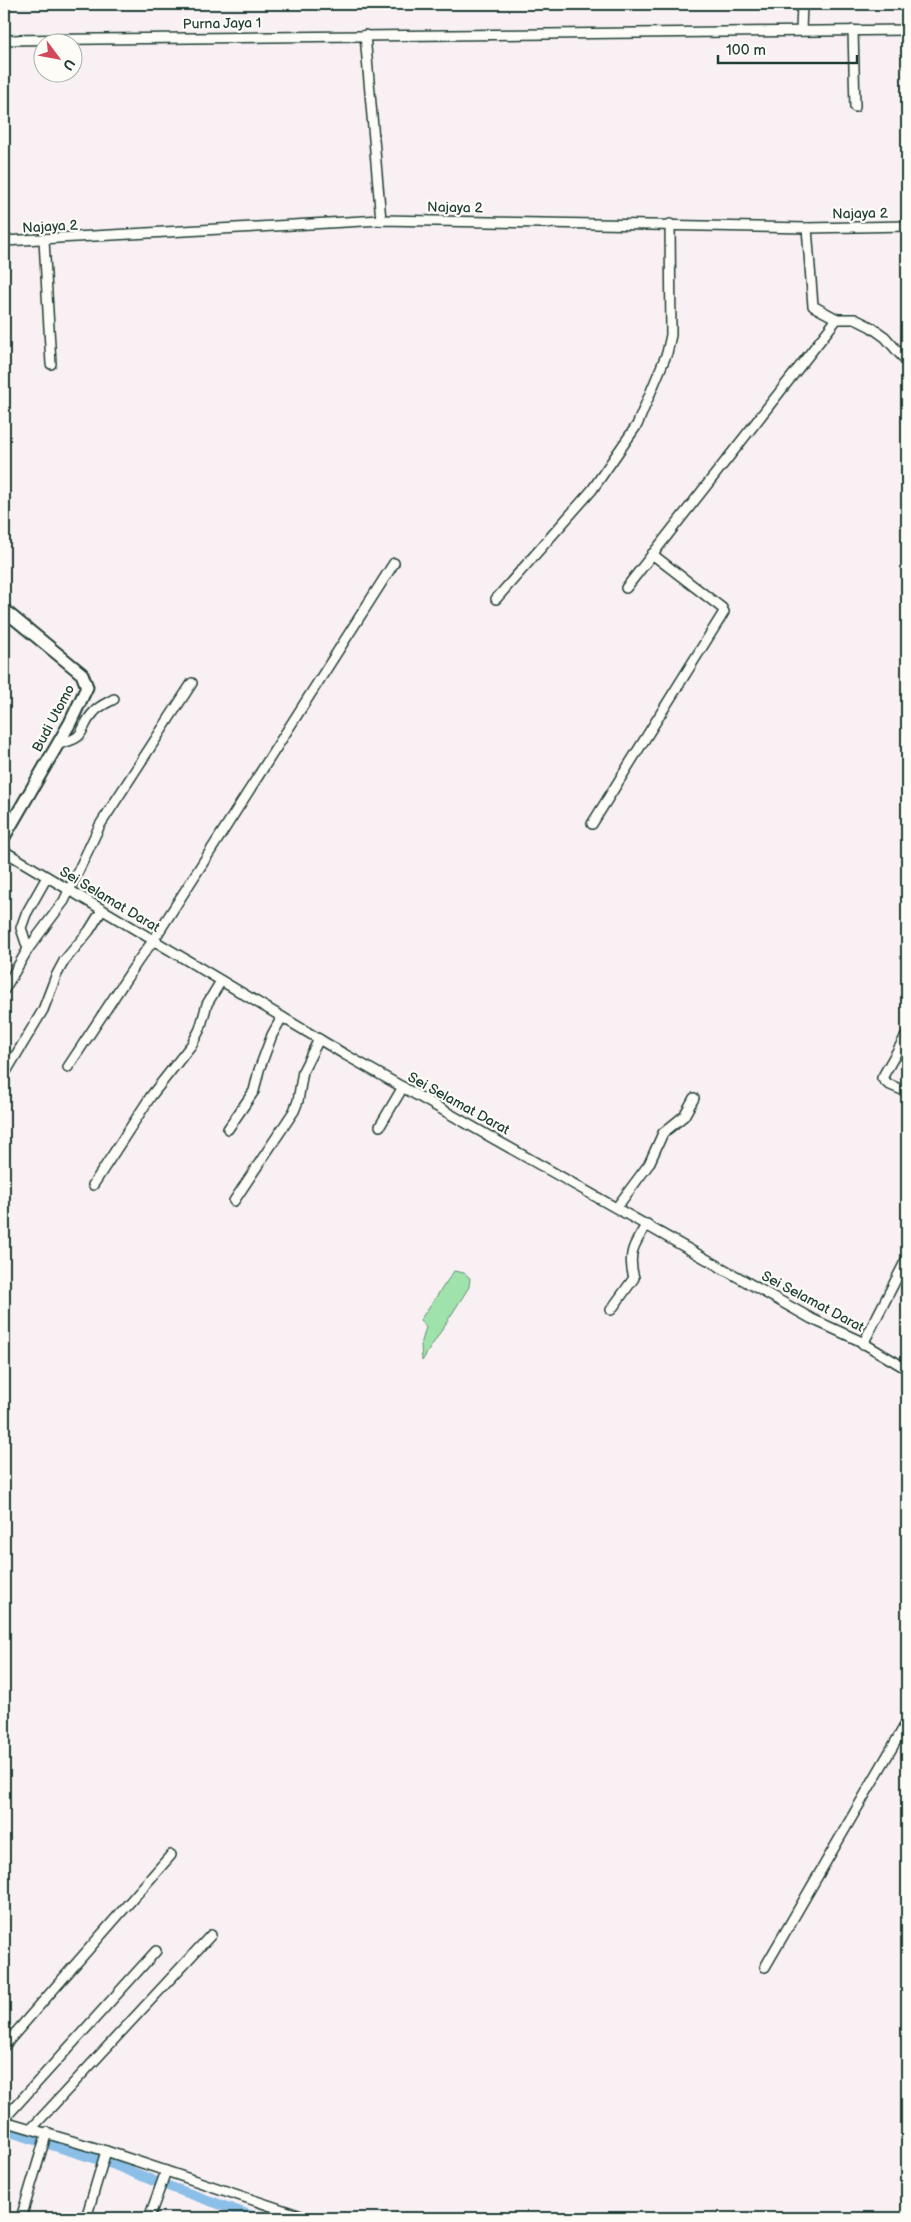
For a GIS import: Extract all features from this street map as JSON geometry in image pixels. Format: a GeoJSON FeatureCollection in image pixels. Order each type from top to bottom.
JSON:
{"type":"FeatureCollection","features":[{"type":"Feature","properties":{"kind":"street"},"geometry":{"type":"LineString","coordinates":[[801,31],[802,4]]}},
{"type":"Feature","properties":{"kind":"street"},"geometry":{"type":"LineString","coordinates":[[853,30],[855,108]]}},
{"type":"Feature","properties":{"kind":"street","name":"Purna Jaya 1"},"geometry":{"type":"LineString","coordinates":[[4,40],[907,30]]}},
{"type":"Feature","properties":{"kind":"street"},"geometry":{"type":"LineString","coordinates":[[366,35],[381,220]]}},
{"type":"Feature","properties":{"kind":"street","name":"Najaya 2"},"geometry":{"type":"LineString","coordinates":[[4,241],[381,220],[807,228],[907,226]]}},
{"type":"Feature","properties":{"kind":"street"},"geometry":{"type":"LineString","coordinates":[[496,599],[592,490],[637,425],[666,353],[671,335],[670,224]]}},
{"type":"Feature","properties":{"kind":"street"},"geometry":{"type":"LineString","coordinates":[[807,228],[813,306],[837,319],[855,319],[871,327],[884,337],[907,362]]}},
{"type":"Feature","properties":{"kind":"street"},"geometry":{"type":"LineString","coordinates":[[44,240],[51,364]]}},
{"type":"Feature","properties":{"kind":"street"},"geometry":{"type":"LineString","coordinates":[[626,588],[837,319]]}},
{"type":"Feature","properties":{"kind":"street"},"geometry":{"type":"LineString","coordinates":[[592,824],[724,612],[722,608],[652,554]]}},
{"type":"Feature","properties":{"kind":"street"},"geometry":{"type":"LineString","coordinates":[[68,1067],[151,944],[394,563]]}},
{"type":"Feature","properties":{"kind":"street","name":"Budi Utomo"},"geometry":{"type":"LineString","coordinates":[[4,610],[82,674],[87,687],[58,744],[4,837]]}},
{"type":"Feature","properties":{"kind":"street"},"geometry":{"type":"LineString","coordinates":[[4,990],[28,949],[64,900],[108,812],[192,683]]}},
{"type":"Feature","properties":{"kind":"street"},"geometry":{"type":"LineString","coordinates":[[58,744],[76,739],[82,734],[95,710],[114,699]]}},
{"type":"Feature","properties":{"kind":"street","name":"Sei Selamat Darat"},"geometry":{"type":"LineString","coordinates":[[4,851],[102,910],[151,944],[221,981],[281,1021],[400,1091],[617,1207],[645,1227],[907,1369]]}},
{"type":"Feature","properties":{"kind":"street"},"geometry":{"type":"LineString","coordinates":[[28,949],[21,928],[47,877]]}},
{"type":"Feature","properties":{"kind":"street"},"geometry":{"type":"LineString","coordinates":[[4,1075],[43,1010],[64,961],[89,931],[102,910]]}},
{"type":"Feature","properties":{"kind":"street"},"geometry":{"type":"LineString","coordinates":[[93,1185],[152,1096],[192,1044],[200,1029],[207,1004],[221,981]]}},
{"type":"Feature","properties":{"kind":"street"},"geometry":{"type":"LineString","coordinates":[[228,1129],[254,1091],[259,1070],[272,1035],[281,1021]]}},
{"type":"Feature","properties":{"kind":"street"},"geometry":{"type":"LineString","coordinates":[[907,1034],[882,1078],[888,1084],[907,1092]]}},
{"type":"Feature","properties":{"kind":"street"},"geometry":{"type":"LineString","coordinates":[[234,1201],[294,1111],[298,1102],[303,1071],[318,1043]]}},
{"type":"Feature","properties":{"kind":"street"},"geometry":{"type":"LineString","coordinates":[[380,1126],[400,1091]]}},
{"type":"Feature","properties":{"kind":"street"},"geometry":{"type":"LineString","coordinates":[[617,1207],[649,1164],[663,1133],[684,1116],[694,1098]]}},
{"type":"Feature","properties":{"kind":"street"},"geometry":{"type":"LineString","coordinates":[[611,1310],[634,1278],[630,1264],[636,1240],[645,1227]]}},
{"type":"Feature","properties":{"kind":"street"},"geometry":{"type":"LineString","coordinates":[[864,1344],[907,1258]]}},
{"type":"Feature","properties":{"kind":"street"},"geometry":{"type":"LineString","coordinates":[[765,1967],[907,1722]]}},
{"type":"Feature","properties":{"kind":"street"},"geometry":{"type":"LineString","coordinates":[[4,2046],[171,1855]]}},
{"type":"Feature","properties":{"kind":"street"},"geometry":{"type":"LineString","coordinates":[[32,2128],[211,1935]]}},
{"type":"Feature","properties":{"kind":"street"},"geometry":{"type":"LineString","coordinates":[[156,1951],[4,2120],[32,2128],[103,2158],[307,2218]]}},
{"type":"Feature","properties":{"kind":"street"},"geometry":{"type":"LineString","coordinates":[[21,2218],[46,2135]]}},
{"type":"Feature","properties":{"kind":"street"},"geometry":{"type":"LineString","coordinates":[[86,2218],[103,2158]]}},
{"type":"Feature","properties":{"kind":"street"},"geometry":{"type":"LineString","coordinates":[[150,2218],[165,2175]]}},
{"type":"Feature","properties":{"kind":"green space"},"geometry":{"type":"Polygon","coordinates":[[[454,1271],[464,1273],[470,1278],[469,1287],[422,1361],[421,1345],[426,1327],[420,1320],[454,1271]]]}},
{"type":"Feature","properties":{"kind":"waterway"},"geometry":{"type":"LineString","coordinates":[[4,2130],[115,2165],[258,2218]]}}]}
